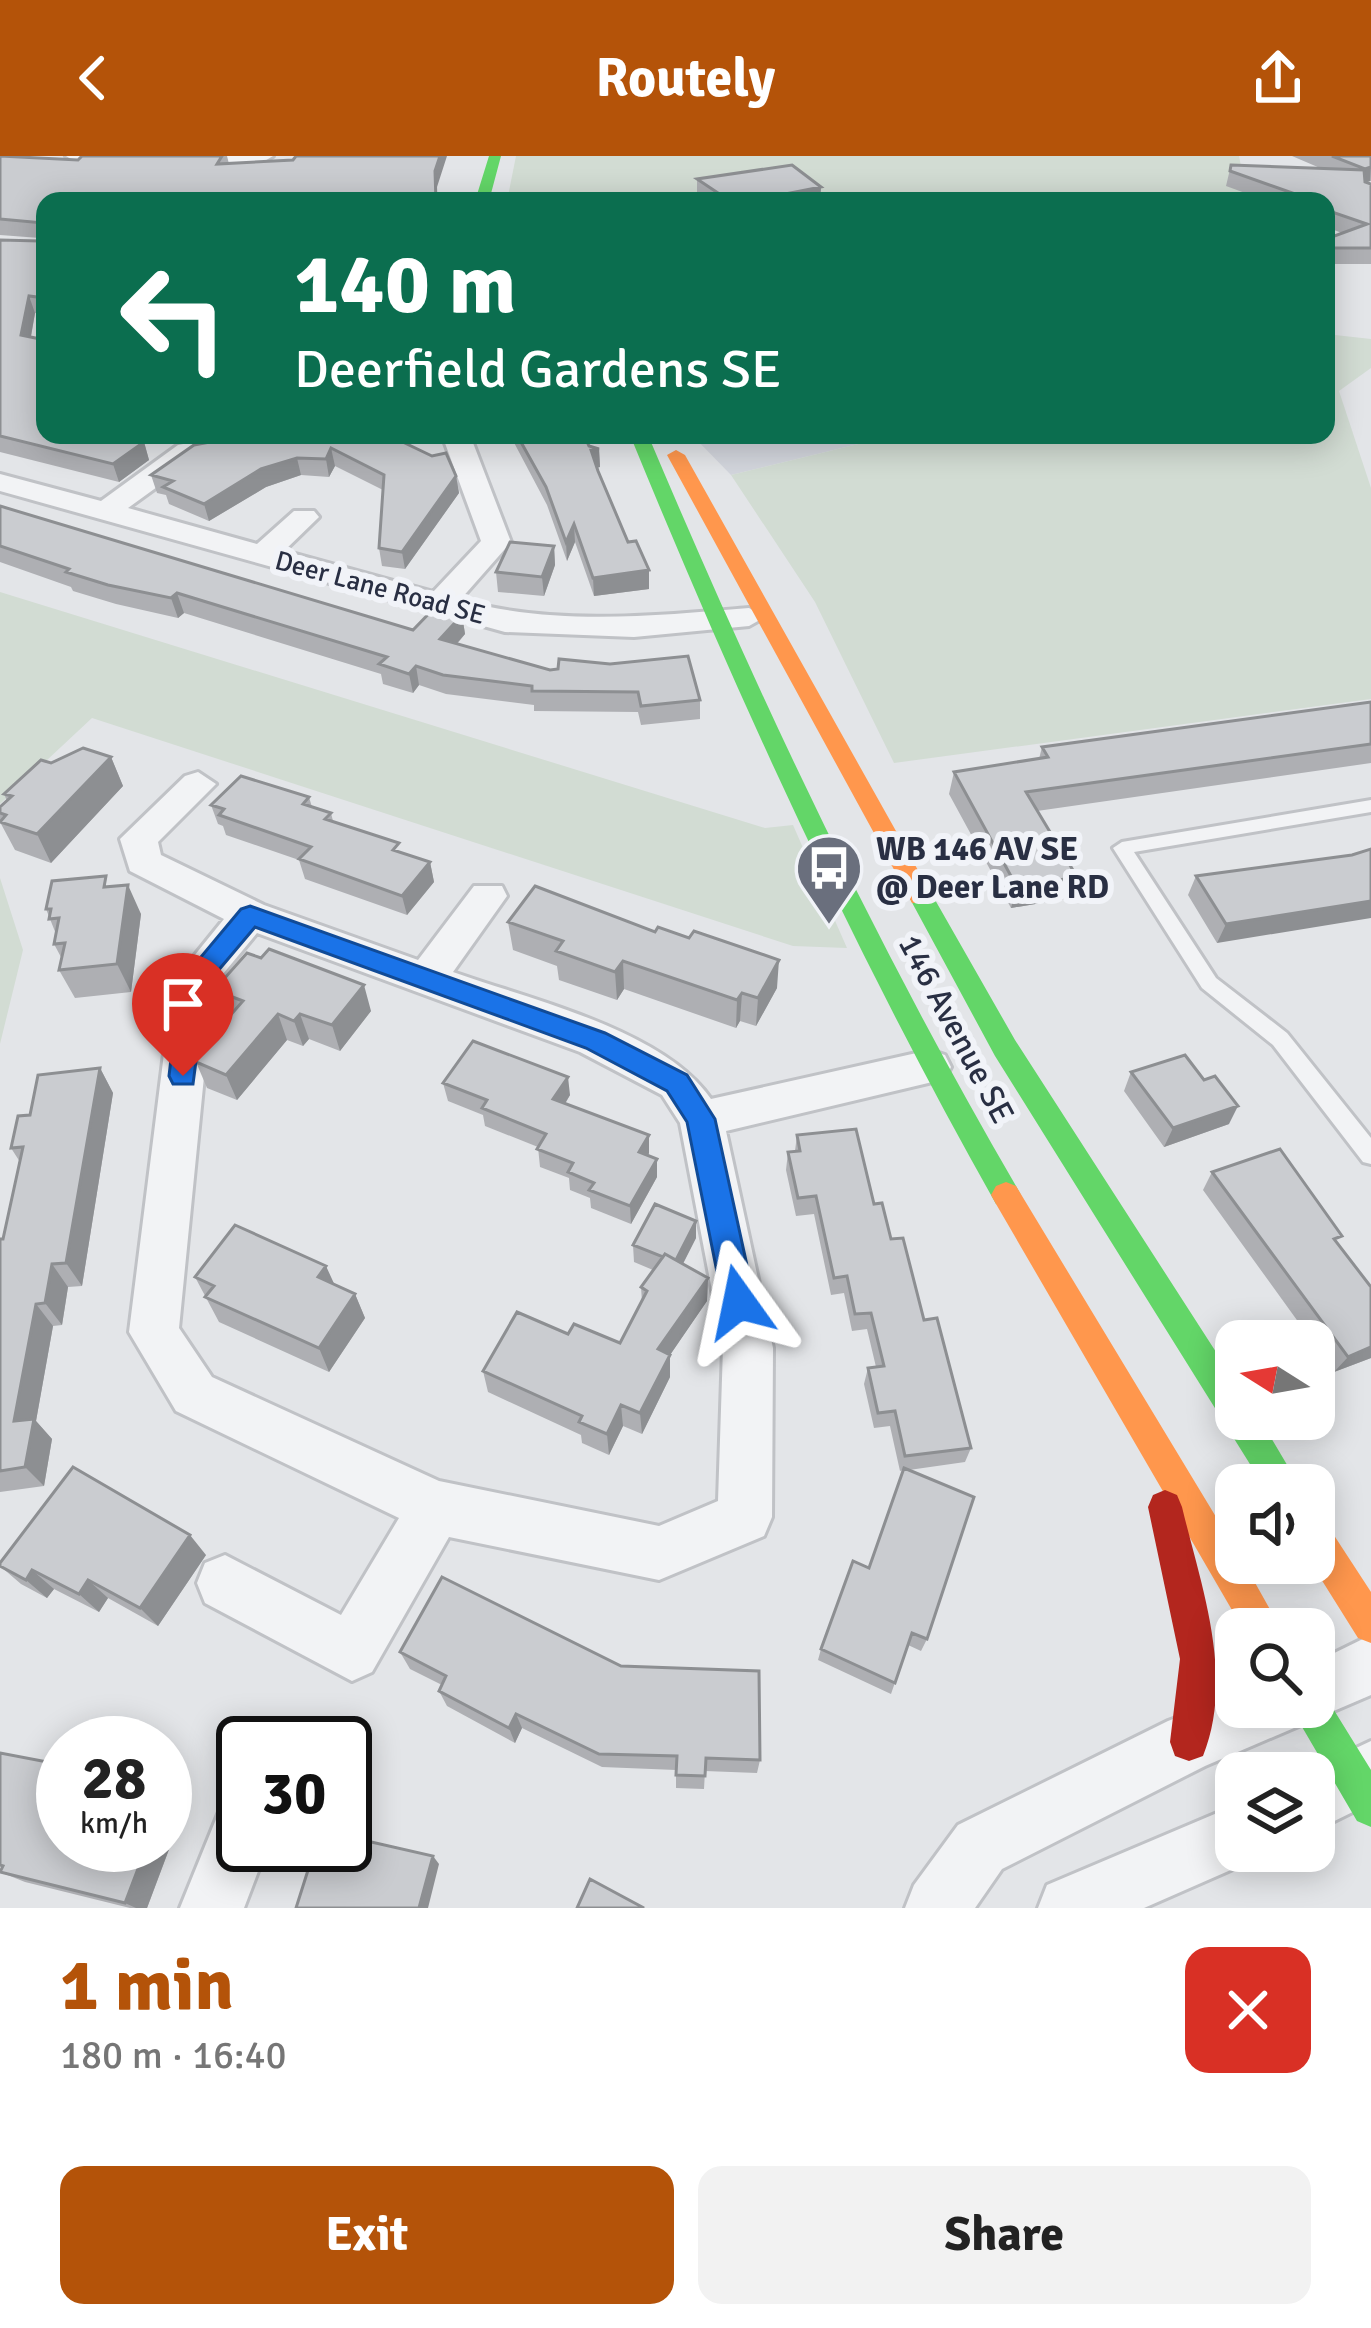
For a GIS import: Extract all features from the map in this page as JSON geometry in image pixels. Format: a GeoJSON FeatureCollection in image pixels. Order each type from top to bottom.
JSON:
{"type":"FeatureCollection","features":[{"type":"Feature","properties":{"kind":"street"},"geometry":{"type":"LineString","coordinates":[[76,156],[262,156]]}},
{"type":"Feature","properties":{"kind":"street"},"geometry":{"type":"LineString","coordinates":[[485,192],[495,156]]}},
{"type":"Feature","properties":{"kind":"street"},"geometry":{"type":"LineString","coordinates":[[104,512],[188,451],[226,444]]}},
{"type":"Feature","properties":{"kind":"street"},"geometry":{"type":"LineString","coordinates":[[437,606],[496,542],[459,444]]}},
{"type":"Feature","properties":{"kind":"street","name":"146 Avenue SE"},"geometry":{"type":"LineString","coordinates":[[642,444],[716,622],[930,1067],[1250,1608]]}},
{"type":"Feature","properties":{"kind":"street","name":"146 Avenue SE"},"geometry":{"type":"LineString","coordinates":[[661,444],[683,460],[1005,1048],[1215,1379]]}},
{"type":"Feature","properties":{"kind":"street","name":"Deer Lane Road SE"},"geometry":{"type":"LineString","coordinates":[[0,482],[505,622],[565,626],[716,622],[768,614]]}},
{"type":"Feature","properties":{"kind":"street"},"geometry":{"type":"LineString","coordinates":[[261,556],[304,517]]}},
{"type":"Feature","properties":{"kind":"street"},"geometry":{"type":"LineString","coordinates":[[197,784],[139,839],[143,862],[250,915],[596,1040],[677,1083],[701,1119],[748,1348],[746,1516],[659,1553],[436,1508],[194,1394],[154,1332],[193,982],[250,915]]}},
{"type":"Feature","properties":{"kind":"street"},"geometry":{"type":"LineString","coordinates":[[426,979],[488,896]]}},
{"type":"Feature","properties":{"kind":"street"},"geometry":{"type":"LineString","coordinates":[[701,1119],[930,1067]]}},
{"type":"Feature","properties":{"kind":"street"},"geometry":{"type":"LineString","coordinates":[[1145,1437],[1188,1590],[1199,1659],[1189,1742]]}},
{"type":"Feature","properties":{"kind":"street"},"geometry":{"type":"LineString","coordinates":[[225,1583],[352,1652],[436,1508]]}},
{"type":"Feature","properties":{"kind":"street"},"geometry":{"type":"LineString","coordinates":[[1335,1568],[1371,1625]]}},
{"type":"Feature","properties":{"kind":"street"},"geometry":{"type":"LineString","coordinates":[[1335,1683],[1371,1664]]}},
{"type":"Feature","properties":{"kind":"street"},"geometry":{"type":"LineString","coordinates":[[937,1908],[980,1847],[1226,1728]]}},
{"type":"Feature","properties":{"kind":"street"},"geometry":{"type":"LineString","coordinates":[[1321,1728],[1352,1790]]}},
{"type":"Feature","properties":{"kind":"street"},"geometry":{"type":"LineString","coordinates":[[1070,1908],[1215,1845]]}},
{"type":"Feature","properties":{"kind":"street"},"geometry":{"type":"LineString","coordinates":[[212,1908],[226,1872]]}},
{"type":"Feature","properties":{"kind":"lane"},"geometry":{"type":"LineString","coordinates":[[1371,806],[1122,848],[1209,982],[1280,1039],[1371,1155]]}},
{"type":"Feature","properties":{"kind":"shaded area"},"geometry":{"type":"Polygon","coordinates":[[[516,156],[1239,156],[1246,192],[509,192],[516,156]]]}},
{"type":"Feature","properties":{"kind":"shaded area"},"geometry":{"type":"Polygon","coordinates":[[[1335,335],[1371,339],[1371,368],[1339,391],[1371,488],[1371,699],[894,763],[815,602],[731,475],[858,444],[1335,444],[1335,335]]]}},
{"type":"Feature","properties":{"kind":"shaded area"},"geometry":{"type":"Polygon","coordinates":[[[701,444],[858,444],[731,475],[701,444]]]}},
{"type":"Feature","properties":{"kind":"shaded area"},"geometry":{"type":"Polygon","coordinates":[[[0,592],[765,828],[793,825],[847,948],[793,946],[92,718],[0,804],[0,592]]]}},
{"type":"Feature","properties":{"kind":"shaded area"},"geometry":{"type":"Polygon","coordinates":[[[0,878],[23,950],[0,1044],[0,878]]]}},
{"type":"Feature","properties":{"kind":"building"},"geometry":{"type":"Polygon","coordinates":[[[0,156],[78,160],[82,156],[222,156],[217,164],[293,160],[296,156],[440,156],[436,192],[36,192],[36,222],[0,219],[0,156]]]}},
{"type":"Feature","properties":{"kind":"building"},"geometry":{"type":"Polygon","coordinates":[[[1332,156],[1371,156],[1371,167],[1365,169],[1332,156]]]}},
{"type":"Feature","properties":{"kind":"building"},"geometry":{"type":"Polygon","coordinates":[[[792,165],[821,187],[796,192],[716,192],[697,179],[792,165]]]}},
{"type":"Feature","properties":{"kind":"building"},"geometry":{"type":"Polygon","coordinates":[[[1231,165],[1364,170],[1365,182],[1371,184],[1371,248],[1335,248],[1335,236],[1367,224],[1335,213],[1335,192],[1290,192],[1230,171],[1231,165]]]}},
{"type":"Feature","properties":{"kind":"building"},"geometry":{"type":"Polygon","coordinates":[[[0,240],[36,241],[36,297],[29,296],[21,335],[36,338],[36,444],[141,444],[113,464],[0,436],[0,240]]]}},
{"type":"Feature","properties":{"kind":"building"},"geometry":{"type":"Polygon","coordinates":[[[407,444],[432,456],[446,453],[456,476],[402,552],[379,548],[384,475],[331,448],[326,459],[297,458],[261,469],[204,504],[163,487],[173,481],[151,475],[194,445],[407,444]]]}},
{"type":"Feature","properties":{"kind":"building"},"geometry":{"type":"Polygon","coordinates":[[[522,444],[588,444],[599,449],[591,450],[598,471],[628,542],[636,541],[649,570],[593,578],[574,524],[566,542],[546,487],[522,444]]]}},
{"type":"Feature","properties":{"kind":"building"},"geometry":{"type":"Polygon","coordinates":[[[0,506],[413,630],[442,600],[462,615],[440,639],[550,670],[558,669],[559,659],[610,664],[688,656],[700,700],[641,706],[638,692],[532,691],[532,686],[443,675],[416,666],[409,674],[379,664],[387,657],[177,593],[171,598],[108,585],[0,546],[0,506]]]}},
{"type":"Feature","properties":{"kind":"building"},"geometry":{"type":"Polygon","coordinates":[[[510,542],[554,546],[542,577],[496,572],[510,542]]]}},
{"type":"Feature","properties":{"kind":"building"},"geometry":{"type":"Polygon","coordinates":[[[1371,702],[1371,744],[1026,792],[1077,877],[1017,887],[954,772],[1048,757],[1042,747],[1371,702]]]}},
{"type":"Feature","properties":{"kind":"building"},"geometry":{"type":"Polygon","coordinates":[[[83,748],[111,757],[37,834],[0,822],[6,815],[0,807],[12,796],[4,794],[41,760],[51,763],[83,748]]]}},
{"type":"Feature","properties":{"kind":"building"},"geometry":{"type":"Polygon","coordinates":[[[241,776],[309,797],[303,804],[331,813],[325,819],[399,843],[393,850],[430,862],[402,896],[299,859],[311,847],[219,815],[224,809],[211,805],[241,776]]]}},
{"type":"Feature","properties":{"kind":"building"},"geometry":{"type":"Polygon","coordinates":[[[1371,849],[1371,901],[1226,924],[1196,876],[1352,855],[1371,849]]]}},
{"type":"Feature","properties":{"kind":"building"},"geometry":{"type":"Polygon","coordinates":[[[106,876],[104,887],[128,885],[117,964],[59,970],[65,943],[54,944],[59,918],[49,919],[51,909],[46,909],[52,881],[106,876]]]}},
{"type":"Feature","properties":{"kind":"building"},"geometry":{"type":"Polygon","coordinates":[[[535,886],[655,932],[658,927],[689,938],[694,931],[779,960],[758,998],[742,993],[737,1000],[623,961],[615,972],[556,951],[563,941],[508,922],[535,886]]]}},
{"type":"Feature","properties":{"kind":"building"},"geometry":{"type":"Polygon","coordinates":[[[269,949],[364,985],[332,1025],[300,1014],[294,1021],[278,1014],[226,1075],[196,1062],[197,1053],[243,1001],[214,990],[247,953],[261,958],[269,949]]]}},
{"type":"Feature","properties":{"kind":"building"},"geometry":{"type":"Polygon","coordinates":[[[473,1041],[568,1077],[553,1099],[649,1135],[639,1152],[657,1159],[630,1206],[589,1190],[594,1183],[568,1172],[573,1163],[537,1149],[546,1134],[482,1108],[487,1100],[443,1083],[473,1041]]]}},
{"type":"Feature","properties":{"kind":"building"},"geometry":{"type":"Polygon","coordinates":[[[1185,1055],[1204,1080],[1215,1076],[1238,1106],[1173,1128],[1131,1072],[1185,1055]]]}},
{"type":"Feature","properties":{"kind":"building"},"geometry":{"type":"Polygon","coordinates":[[[100,1068],[66,1263],[52,1264],[45,1303],[36,1304],[14,1421],[34,1419],[25,1467],[0,1471],[0,1239],[23,1147],[11,1148],[18,1116],[30,1115],[38,1075],[100,1068]]]}},
{"type":"Feature","properties":{"kind":"building"},"geometry":{"type":"Polygon","coordinates":[[[856,1129],[874,1204],[882,1203],[891,1239],[903,1238],[924,1320],[937,1318],[971,1448],[905,1456],[895,1411],[878,1413],[868,1368],[884,1366],[871,1313],[855,1314],[847,1276],[834,1278],[816,1196],[798,1198],[788,1152],[800,1151],[797,1135],[856,1129]]]}},
{"type":"Feature","properties":{"kind":"building"},"geometry":{"type":"Polygon","coordinates":[[[1280,1149],[1342,1236],[1334,1239],[1371,1287],[1371,1347],[1348,1357],[1335,1339],[1335,1320],[1321,1320],[1212,1172],[1280,1149]]]}},
{"type":"Feature","properties":{"kind":"building"},"geometry":{"type":"Polygon","coordinates":[[[655,1204],[696,1221],[676,1260],[633,1245],[655,1204]]]}},
{"type":"Feature","properties":{"kind":"building"},"geometry":{"type":"Polygon","coordinates":[[[235,1225],[326,1266],[318,1277],[355,1294],[319,1348],[205,1297],[214,1286],[195,1277],[235,1225]]]}},
{"type":"Feature","properties":{"kind":"building"},"geometry":{"type":"Polygon","coordinates":[[[665,1254],[708,1278],[658,1349],[670,1355],[640,1413],[621,1405],[607,1434],[579,1422],[582,1416],[483,1371],[517,1312],[568,1334],[574,1324],[620,1343],[647,1291],[641,1287],[665,1254]]]}},
{"type":"Feature","properties":{"kind":"building"},"geometry":{"type":"Polygon","coordinates":[[[73,1467],[190,1535],[140,1608],[88,1580],[79,1594],[32,1570],[26,1580],[0,1566],[73,1467]]]}},
{"type":"Feature","properties":{"kind":"building"},"geometry":{"type":"Polygon","coordinates":[[[904,1468],[974,1497],[927,1639],[912,1633],[895,1683],[821,1649],[853,1561],[869,1568],[904,1468]]]}},
{"type":"Feature","properties":{"kind":"building"},"geometry":{"type":"Polygon","coordinates":[[[442,1577],[621,1666],[759,1671],[760,1760],[706,1758],[705,1776],[676,1775],[677,1756],[599,1754],[516,1714],[509,1728],[439,1691],[446,1676],[400,1652],[442,1577]]]}},
{"type":"Feature","properties":{"kind":"building"},"geometry":{"type":"Polygon","coordinates":[[[0,1753],[36,1760],[36,1872],[137,1872],[125,1903],[0,1872],[0,1753]]]}},
{"type":"Feature","properties":{"kind":"building"},"geometry":{"type":"Polygon","coordinates":[[[372,1842],[433,1856],[419,1908],[296,1908],[307,1872],[372,1872],[372,1842]]]}},
{"type":"Feature","properties":{"kind":"building"},"geometry":{"type":"Polygon","coordinates":[[[590,1879],[644,1908],[577,1908],[590,1879]]]}},
{"type":"Feature","properties":{"kind":"traffic: fast"},"geometry":{"type":"LineString","coordinates":[[485,192],[495,156]]}},
{"type":"Feature","properties":{"kind":"traffic: fast"},"geometry":{"type":"LineString","coordinates":[[643,444],[809,822],[903,1011],[1006,1195]]}},
{"type":"Feature","properties":{"kind":"traffic: fast"},"geometry":{"type":"LineString","coordinates":[[921,897],[1005,1048],[1215,1379]]}},
{"type":"Feature","properties":{"kind":"traffic: fast"},"geometry":{"type":"LineString","coordinates":[[1254,1440],[1269,1464]]}},
{"type":"Feature","properties":{"kind":"traffic: fast"},"geometry":{"type":"LineString","coordinates":[[1324,1728],[1371,1807]]}},
{"type":"Feature","properties":{"kind":"traffic: slow"},"geometry":{"type":"LineString","coordinates":[[676,455],[921,897]]}},
{"type":"Feature","properties":{"kind":"traffic: slow"},"geometry":{"type":"LineString","coordinates":[[1006,1195],[1251,1608]]}},
{"type":"Feature","properties":{"kind":"traffic: slow"},"geometry":{"type":"LineString","coordinates":[[1335,1568],[1371,1625]]}},
{"type":"Feature","properties":{"kind":"traffic: jam"},"geometry":{"type":"LineString","coordinates":[[1165,1507],[1199,1659],[1189,1742]]}},
{"type":"Feature","properties":{"kind":"place","name":"WB 146 AV SE @ Deer Lane RD"},"geometry":{"type":"Point","coordinates":[829,927]}},
{"type":"Feature","properties":{"kind":"route"},"geometry":{"type":"LineString","coordinates":[[183,1076],[193,982],[250,915],[596,1040],[677,1083],[701,1119],[739,1302]]}}]}
